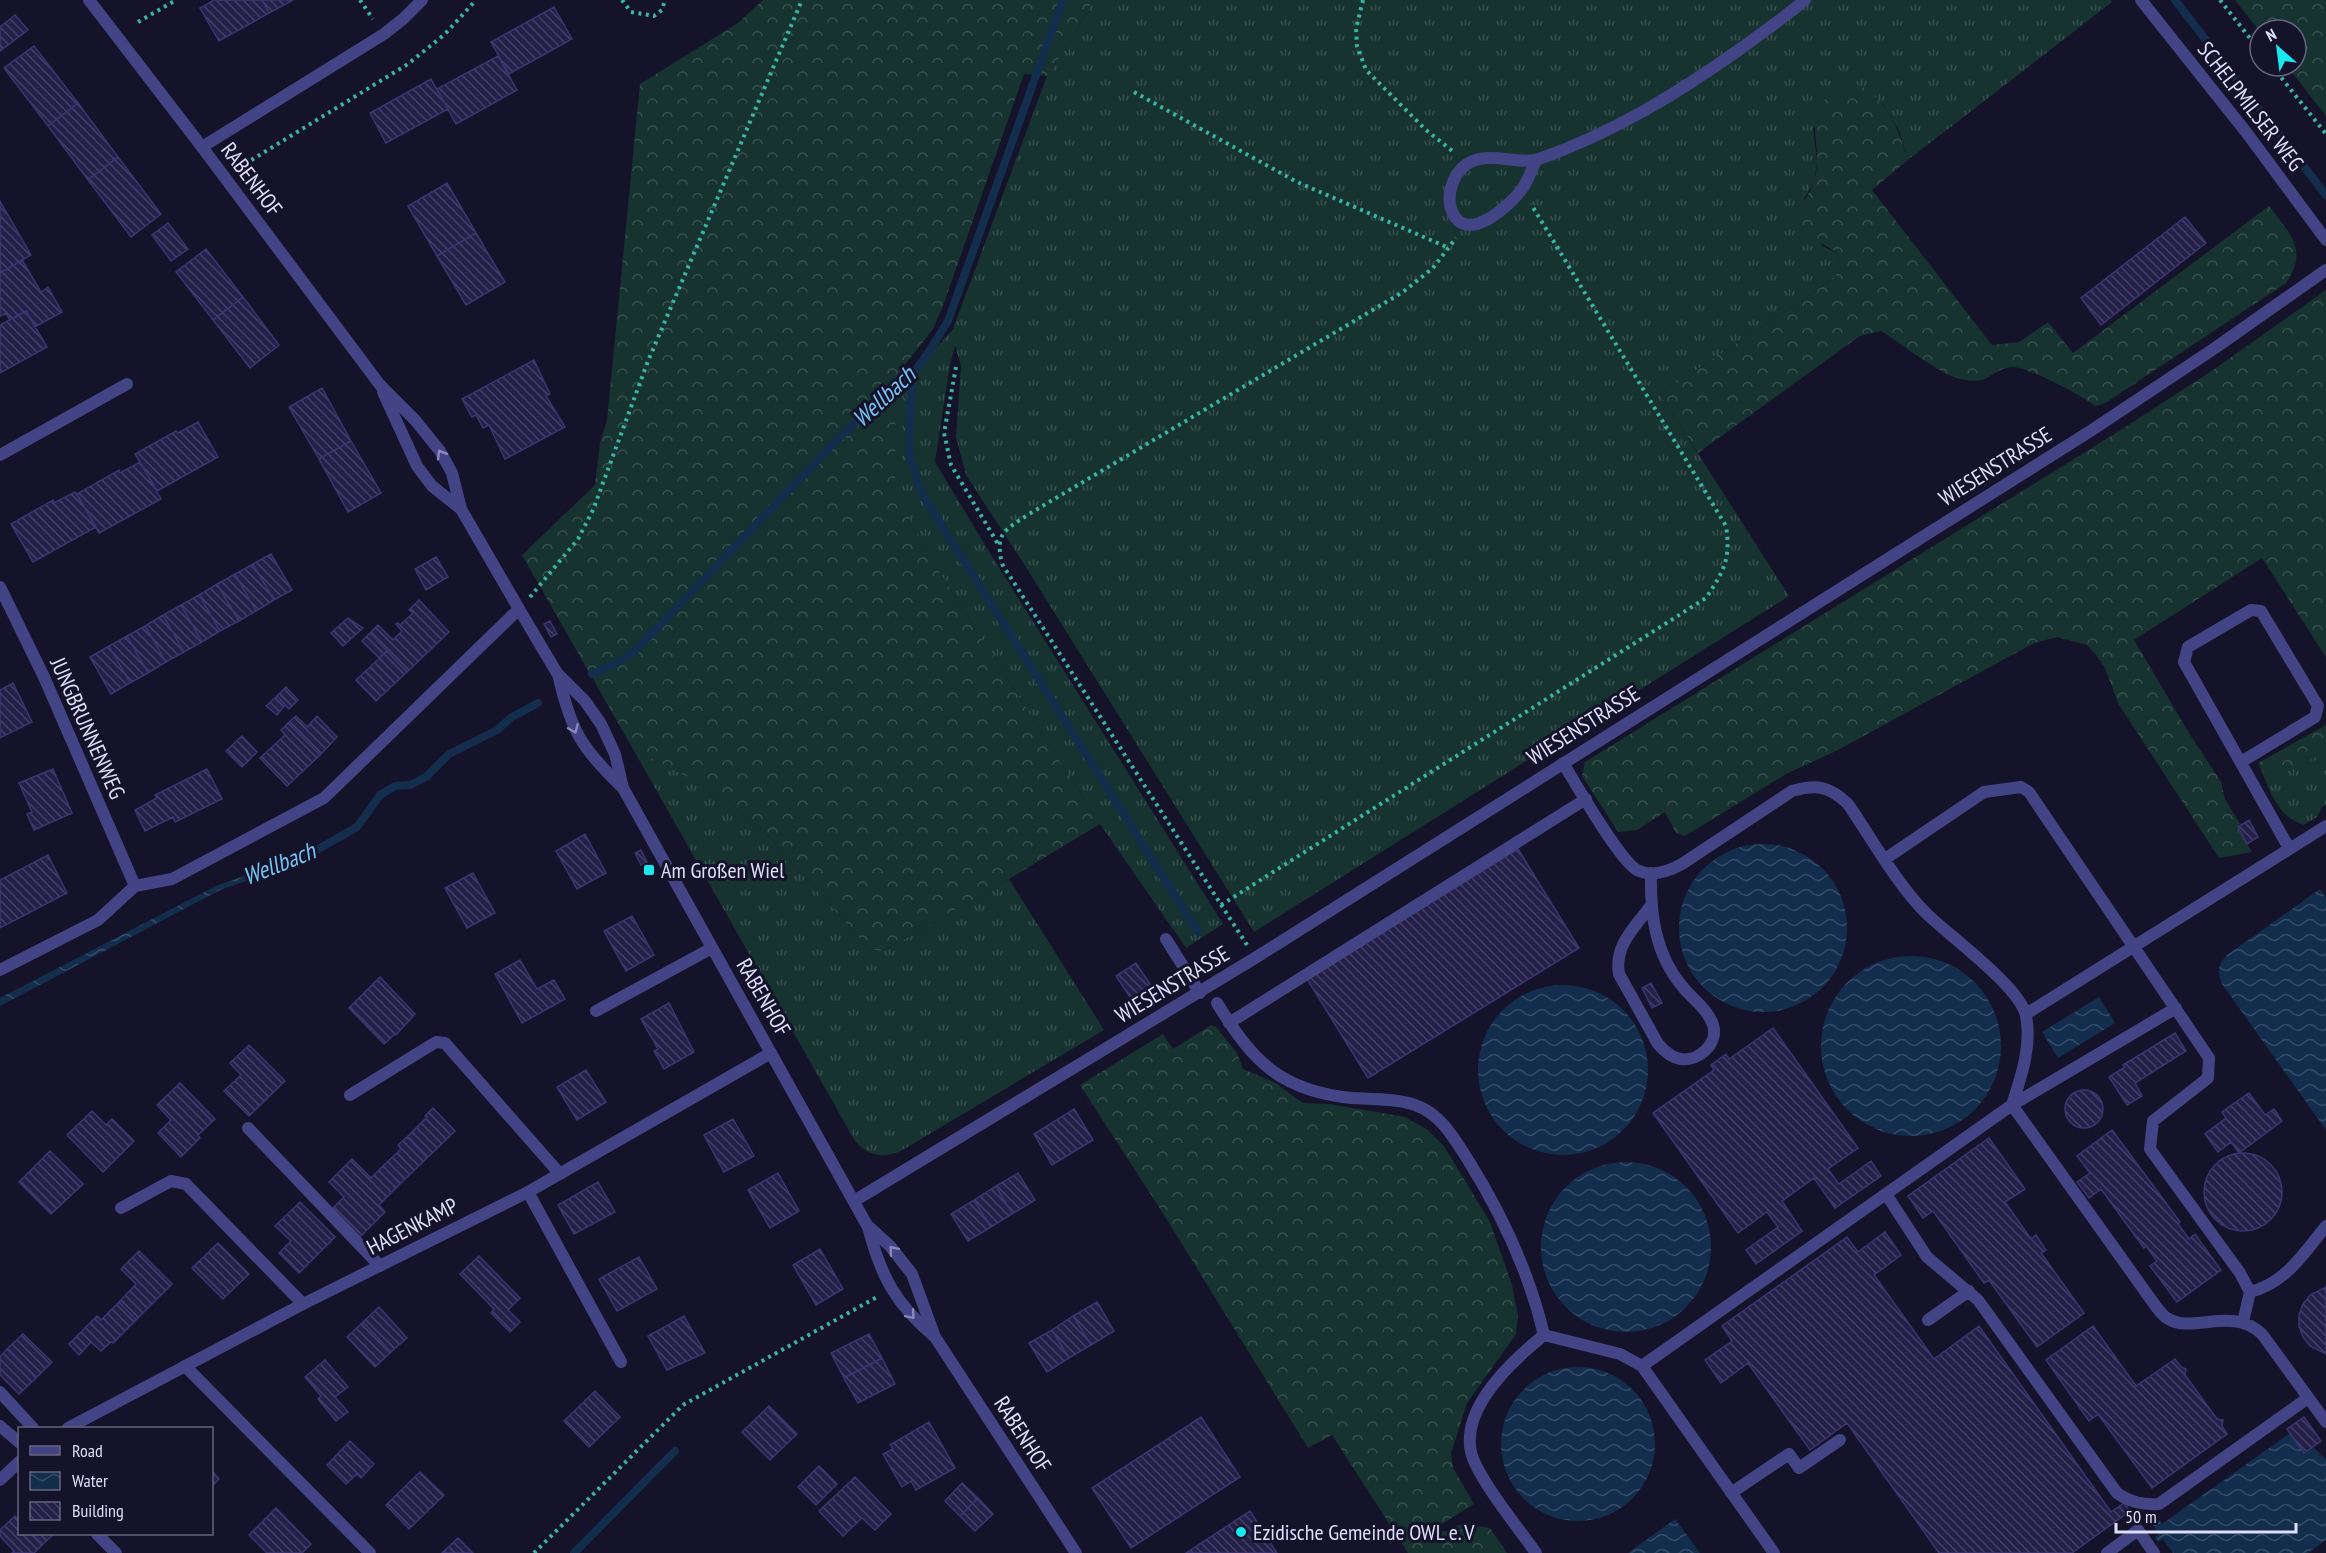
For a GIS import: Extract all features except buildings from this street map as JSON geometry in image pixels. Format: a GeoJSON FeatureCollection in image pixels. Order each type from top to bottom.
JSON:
{"type":"FeatureCollection","features":[{"type":"Feature","properties":{"kind":"street","name":"RABENHOF"},"geometry":{"type":"LineString","coordinates":[[89,0],[380,385],[415,420],[440,451],[452,473],[461,509],[519,609],[557,673],[585,701],[601,724],[615,754],[623,788],[868,1227],[876,1255],[891,1290],[913,1319],[935,1337]]}},
{"type":"Feature","properties":{"kind":"street"},"geometry":{"type":"LineString","coordinates":[[202,147],[384,34],[422,0]]}},
{"type":"Feature","properties":{"kind":"street"},"geometry":{"type":"LineString","coordinates":[[1536,160],[1522,189],[1495,214],[1477,225],[1465,225],[1455,217],[1449,193],[1453,180],[1468,164],[1490,158],[1536,160],[1616,126],[1664,100],[1704,74],[1804,0]]}},
{"type":"Feature","properties":{"kind":"street","name":"SCHELPMILSER WEG"},"geometry":{"type":"LineString","coordinates":[[2141,0],[2246,132],[2326,240]]}},
{"type":"Feature","properties":{"kind":"street","name":"WIESENSTRASSE"},"geometry":{"type":"LineString","coordinates":[[854,1201],[1200,993],[2092,430],[2326,270]]}},
{"type":"Feature","properties":{"kind":"street"},"geometry":{"type":"LineString","coordinates":[[0,455],[127,384]]}},
{"type":"Feature","properties":{"kind":"street","name":"RABENHOF"},"geometry":{"type":"LineString","coordinates":[[380,385],[417,466],[432,486],[461,509]]}},
{"type":"Feature","properties":{"kind":"street","name":"JUNGBRUNNENWEG"},"geometry":{"type":"LineString","coordinates":[[0,587],[44,677],[135,886]]}},
{"type":"Feature","properties":{"kind":"street"},"geometry":{"type":"LineString","coordinates":[[0,970],[98,920],[135,886],[172,879],[324,798],[519,609]]}},
{"type":"Feature","properties":{"kind":"street"},"geometry":{"type":"LineString","coordinates":[[2241,762],[2316,717],[2318,706],[2262,611],[2251,610],[2188,648],[2184,662],[2289,848]]}},
{"type":"Feature","properties":{"kind":"street","name":"RABENHOF"},"geometry":{"type":"LineString","coordinates":[[557,673],[566,709],[579,740],[598,764],[623,788]]}},
{"type":"Feature","properties":{"kind":"street"},"geometry":{"type":"LineString","coordinates":[[1563,763],[1628,861],[1638,870],[1651,873],[1666,872],[1682,864],[1792,790],[1808,786],[1822,787],[1836,792],[1848,804],[1912,897],[1927,914],[2013,991],[2026,1014],[2028,1036],[2024,1069],[2012,1105]]}},
{"type":"Feature","properties":{"kind":"street"},"geometry":{"type":"LineString","coordinates":[[1885,858],[1984,792],[2021,787],[2029,792],[2209,1058],[2208,1078],[2153,1121],[2151,1149],[2240,1273],[2250,1292],[2243,1322]]}},
{"type":"Feature","properties":{"kind":"street"},"geometry":{"type":"LineString","coordinates":[[1229,1023],[1586,799]]}},
{"type":"Feature","properties":{"kind":"street"},"geometry":{"type":"LineString","coordinates":[[2026,1014],[2326,826]]}},
{"type":"Feature","properties":{"kind":"street"},"geometry":{"type":"LineString","coordinates":[[1650,907],[1622,944],[1617,964],[1619,974],[1658,1044],[1678,1059],[1690,1059],[1709,1047],[1714,1034],[1714,1026],[1707,1013],[1677,981],[1657,939],[1650,907],[1651,873]]}},
{"type":"Feature","properties":{"kind":"street"},"geometry":{"type":"LineString","coordinates":[[1166,939],[1200,993]]}},
{"type":"Feature","properties":{"kind":"street"},"geometry":{"type":"LineString","coordinates":[[596,1011],[712,948]]}},
{"type":"Feature","properties":{"kind":"street"},"geometry":{"type":"LineString","coordinates":[[1217,1004],[1244,1045],[1287,1082],[1327,1095],[1415,1104],[1436,1116],[1450,1132],[1498,1209],[1522,1265],[1544,1335]]}},
{"type":"Feature","properties":{"kind":"street"},"geometry":{"type":"LineString","coordinates":[[1642,1366],[2012,1105],[2176,1008]]}},
{"type":"Feature","properties":{"kind":"street"},"geometry":{"type":"LineString","coordinates":[[350,1095],[436,1042],[445,1043],[560,1174]]}},
{"type":"Feature","properties":{"kind":"street","name":"HAGENKAMP"},"geometry":{"type":"LineString","coordinates":[[70,1427],[303,1304],[528,1192],[771,1053]]}},
{"type":"Feature","properties":{"kind":"street"},"geometry":{"type":"LineString","coordinates":[[2012,1105],[2157,1308],[2167,1318],[2184,1323],[2231,1320],[2255,1327],[2325,1420]]}},
{"type":"Feature","properties":{"kind":"street"},"geometry":{"type":"LineString","coordinates":[[248,1128],[380,1266]]}},
{"type":"Feature","properties":{"kind":"street"},"geometry":{"type":"LineString","coordinates":[[121,1208],[171,1181],[186,1184],[303,1304]]}},
{"type":"Feature","properties":{"kind":"street"},"geometry":{"type":"LineString","coordinates":[[528,1192],[621,1362]]}},
{"type":"Feature","properties":{"kind":"street"},"geometry":{"type":"LineString","coordinates":[[1886,1194],[1927,1257],[1978,1300],[2117,1493],[2128,1500],[2145,1505],[2159,1504],[2308,1398]]}},
{"type":"Feature","properties":{"kind":"street"},"geometry":{"type":"LineString","coordinates":[[2250,1292],[2264,1289],[2280,1280],[2326,1226]]}},
{"type":"Feature","properties":{"kind":"street","name":"RABENHOF"},"geometry":{"type":"LineString","coordinates":[[868,1227],[890,1246],[912,1274],[935,1337],[1076,1553]]}},
{"type":"Feature","properties":{"kind":"street"},"geometry":{"type":"LineString","coordinates":[[1928,1320],[1969,1291]]}},
{"type":"Feature","properties":{"kind":"street"},"geometry":{"type":"LineString","coordinates":[[1544,1335],[1620,1354],[1642,1366],[1774,1553]]}},
{"type":"Feature","properties":{"kind":"street"},"geometry":{"type":"LineString","coordinates":[[1536,1553],[1479,1473],[1471,1453],[1470,1439],[1471,1425],[1483,1400],[1501,1374],[1544,1335]]}},
{"type":"Feature","properties":{"kind":"street"},"geometry":{"type":"LineString","coordinates":[[185,1366],[370,1553]]}},
{"type":"Feature","properties":{"kind":"street"},"geometry":{"type":"LineString","coordinates":[[0,1392],[32,1427]]}},
{"type":"Feature","properties":{"kind":"street"},"geometry":{"type":"LineString","coordinates":[[0,1426],[18,1441]]}},
{"type":"Feature","properties":{"kind":"street"},"geometry":{"type":"LineString","coordinates":[[1731,1493],[1789,1454],[1799,1468],[1840,1440]]}},
{"type":"Feature","properties":{"kind":"street"},"geometry":{"type":"LineString","coordinates":[[0,1480],[18,1463]]}},
{"type":"Feature","properties":{"kind":"street"},"geometry":{"type":"LineString","coordinates":[[2107,1553],[2138,1530],[2154,1553]]}},
{"type":"Feature","properties":{"kind":"street"},"geometry":{"type":"LineString","coordinates":[[99,1535],[116,1553]]}},
{"type":"Feature","properties":{"kind":"path"},"geometry":{"type":"LineString","coordinates":[[138,22],[176,0]]}},
{"type":"Feature","properties":{"kind":"path"},"geometry":{"type":"LineString","coordinates":[[360,0],[384,34]]}},
{"type":"Feature","properties":{"kind":"path"},"geometry":{"type":"LineString","coordinates":[[245,164],[408,64],[446,34],[477,0]]}},
{"type":"Feature","properties":{"kind":"path"},"geometry":{"type":"LineString","coordinates":[[622,0],[631,12],[654,16],[662,10],[665,0]]}},
{"type":"Feature","properties":{"kind":"path"},"geometry":{"type":"LineString","coordinates":[[519,609],[578,539],[593,510],[648,362],[802,0]]}},
{"type":"Feature","properties":{"kind":"path"},"geometry":{"type":"LineString","coordinates":[[1363,0],[1356,29],[1357,46],[1366,70],[1426,130],[1468,164]]}},
{"type":"Feature","properties":{"kind":"path"},"geometry":{"type":"LineString","coordinates":[[2220,0],[2248,36]]}},
{"type":"Feature","properties":{"kind":"path"},"geometry":{"type":"LineString","coordinates":[[2282,78],[2326,134]]}},
{"type":"Feature","properties":{"kind":"path"},"geometry":{"type":"LineString","coordinates":[[1134,92],[1297,182],[1449,248]]}},
{"type":"Feature","properties":{"kind":"path"},"geometry":{"type":"LineString","coordinates":[[1221,904],[1706,598],[1722,575],[1730,547],[1726,526],[1522,189]]}},
{"type":"Feature","properties":{"kind":"path"},"geometry":{"type":"LineString","coordinates":[[998,545],[1006,529],[1029,514],[1403,292],[1433,268],[1465,225]]}},
{"type":"Feature","properties":{"kind":"path"},"geometry":{"type":"LineString","coordinates":[[956,367],[944,433],[951,465],[998,545],[1002,564],[1255,958]]}},
{"type":"Feature","properties":{"kind":"path"},"geometry":{"type":"LineString","coordinates":[[534,1553],[682,1405],[891,1290]]}},
{"type":"Feature","properties":{"kind":"green space"},"geometry":{"type":"Polygon","coordinates":[[[763,0],[1093,0],[1069,44],[1047,76],[1024,74],[943,306],[933,329],[904,366],[896,392],[895,488],[928,554],[1100,824],[883,951],[870,950],[762,829],[728,801],[633,749],[522,555],[595,485],[600,443],[607,420],[640,84],[738,23],[763,0]]]}},
{"type":"Feature","properties":{"kind":"green space"},"geometry":{"type":"Polygon","coordinates":[[[1093,0],[2111,0],[2112,2],[1908,160],[1899,131],[1883,104],[1813,128],[1817,162],[1814,182],[1804,199],[1822,246],[1837,253],[1840,264],[1836,275],[1826,284],[1660,394],[1789,596],[1254,932],[966,475],[956,437],[961,366],[955,345],[935,462],[1223,924],[1186,948],[1100,824],[928,554],[894,488],[896,392],[953,329],[1047,76],[1069,44],[1093,0]]]}},
{"type":"Feature","properties":{"kind":"green space"},"geometry":{"type":"Polygon","coordinates":[[[2235,0],[2326,0],[2326,116],[2296,78],[2308,78],[2308,18],[2249,18],[2235,0]]]}},
{"type":"Feature","properties":{"kind":"green space"},"geometry":{"type":"Polygon","coordinates":[[[1858,85],[1869,91],[1885,107],[1896,127],[1908,160],[1872,190],[1992,345],[2019,342],[2048,322],[2073,353],[2269,206],[2294,243],[2296,261],[2293,271],[2286,283],[2104,404],[2095,406],[2054,382],[2019,368],[2004,369],[1984,379],[1970,381],[1960,379],[1931,365],[1881,331],[1860,336],[1698,453],[1660,394],[1826,284],[1836,275],[1840,264],[1837,253],[1810,236],[1803,226],[1801,209],[1814,181],[1817,165],[1815,123],[1817,111],[1824,101],[1837,92],[1858,85]]]}},
{"type":"Feature","properties":{"kind":"green space"},"geometry":{"type":"Polygon","coordinates":[[[2326,290],[2326,657],[2262,558],[2134,640],[2221,782],[2225,799],[2240,824],[2237,827],[2252,852],[2219,858],[2118,703],[2105,668],[2096,655],[2087,645],[2057,637],[2034,643],[1836,751],[1786,774],[1685,836],[1676,833],[1665,812],[1637,830],[1618,832],[1582,776],[1585,762],[2127,426],[2213,370],[2326,290]]]}},
{"type":"Feature","properties":{"kind":"green space"},"geometry":{"type":"Polygon","coordinates":[[[2326,725],[2326,752],[2313,759],[2271,773],[2258,763],[2326,725]]]}},
{"type":"Feature","properties":{"kind":"green space"},"geometry":{"type":"Polygon","coordinates":[[[633,749],[687,776],[728,801],[762,829],[870,950],[883,951],[1009,879],[1104,1030],[899,1152],[886,1155],[870,1153],[855,1141],[633,749]]]}},
{"type":"Feature","properties":{"kind":"green space"},"geometry":{"type":"Polygon","coordinates":[[[2326,752],[2326,805],[2322,807],[2317,817],[2304,825],[2294,821],[2280,808],[2258,763],[2271,773],[2326,752]]]}},
{"type":"Feature","properties":{"kind":"green space"},"geometry":{"type":"Polygon","coordinates":[[[1211,1025],[1216,1027],[1237,1053],[1243,1069],[1274,1082],[1303,1103],[1329,1104],[1405,1117],[1428,1130],[1444,1146],[1490,1222],[1512,1285],[1518,1316],[1516,1334],[1467,1403],[1451,1453],[1453,1468],[1474,1504],[1431,1531],[1449,1531],[1461,1524],[1490,1528],[1507,1553],[1408,1553],[1332,1435],[1308,1448],[1164,1215],[1080,1085],[1163,1034],[1173,1049],[1211,1025]]]}},
{"type":"Feature","properties":{"kind":"water"},"geometry":{"type":"Polygon","coordinates":[[[1763,844],[1779,845],[1795,850],[1823,868],[1841,896],[1846,912],[1846,944],[1841,960],[1823,988],[1795,1006],[1779,1011],[1763,1012],[1747,1011],[1731,1006],[1703,988],[1685,960],[1680,944],[1679,928],[1680,912],[1685,896],[1703,868],[1731,850],[1747,845],[1763,844]]]}},
{"type":"Feature","properties":{"kind":"water"},"geometry":{"type":"Polygon","coordinates":[[[295,858],[299,862],[220,890],[0,1006],[0,998],[216,886],[295,858]]]}},
{"type":"Feature","properties":{"kind":"water"},"geometry":{"type":"Polygon","coordinates":[[[2320,889],[2326,898],[2326,1130],[2222,984],[2219,975],[2220,965],[2227,955],[2320,889]]]}},
{"type":"Feature","properties":{"kind":"water"},"geometry":{"type":"Polygon","coordinates":[[[1911,956],[1945,963],[1961,971],[1974,983],[1986,996],[1994,1012],[2001,1046],[1994,1080],[1986,1096],[1974,1109],[1961,1121],[1945,1129],[1911,1136],[1877,1129],[1861,1121],[1848,1109],[1836,1096],[1828,1080],[1821,1046],[1828,1012],[1836,996],[1848,983],[1861,971],[1877,963],[1911,956]]]}},
{"type":"Feature","properties":{"kind":"water"},"geometry":{"type":"Polygon","coordinates":[[[1563,985],[1595,992],[1610,999],[1623,1010],[1634,1023],[1641,1038],[1648,1070],[1641,1102],[1634,1117],[1623,1130],[1610,1141],[1595,1148],[1563,1155],[1531,1148],[1516,1141],[1503,1130],[1492,1117],[1485,1102],[1478,1070],[1485,1038],[1492,1023],[1503,1010],[1516,999],[1531,992],[1563,985]]]}},
{"type":"Feature","properties":{"kind":"water"},"geometry":{"type":"Polygon","coordinates":[[[2099,997],[2115,1023],[2058,1058],[2042,1032],[2099,997]]]}},
{"type":"Feature","properties":{"kind":"water"},"geometry":{"type":"Polygon","coordinates":[[[1626,1162],[1658,1169],[1686,1187],[1704,1215],[1711,1247],[1704,1279],[1686,1307],[1658,1325],[1626,1332],[1594,1325],[1566,1307],[1548,1279],[1541,1247],[1548,1215],[1566,1187],[1594,1169],[1626,1162]]]}},
{"type":"Feature","properties":{"kind":"water"},"geometry":{"type":"Polygon","coordinates":[[[1578,1367],[1607,1373],[1621,1380],[1632,1390],[1642,1401],[1649,1415],[1655,1444],[1649,1473],[1642,1487],[1632,1498],[1621,1508],[1607,1515],[1578,1521],[1549,1515],[1535,1508],[1524,1498],[1514,1487],[1507,1473],[1501,1444],[1507,1415],[1514,1401],[1524,1390],[1535,1380],[1549,1373],[1578,1367]]]}},
{"type":"Feature","properties":{"kind":"water"},"geometry":{"type":"Polygon","coordinates":[[[2290,1433],[2304,1452],[2312,1446],[2326,1459],[2326,1540],[2308,1553],[2173,1553],[2163,1539],[2158,1542],[2155,1537],[2159,1534],[2153,1525],[2159,1520],[2162,1524],[2290,1433]]]}},
{"type":"Feature","properties":{"kind":"water"},"geometry":{"type":"Polygon","coordinates":[[[1675,1519],[1700,1553],[1628,1553],[1675,1519]]]}},
{"type":"Feature","properties":{"kind":"waterway","name":"Wellbach"},"geometry":{"type":"LineString","coordinates":[[592,674],[622,660],[635,651],[837,440],[874,405],[912,375],[930,350],[948,321],[1063,0]]}},
{"type":"Feature","properties":{"kind":"waterway"},"geometry":{"type":"LineString","coordinates":[[2175,0],[2326,195]]}},
{"type":"Feature","properties":{"kind":"waterway"},"geometry":{"type":"LineString","coordinates":[[912,375],[909,455],[922,494],[1198,932]]}},
{"type":"Feature","properties":{"kind":"waterway","name":"Wellbach"},"geometry":{"type":"LineString","coordinates":[[288,864],[357,827],[380,795],[395,786],[410,785],[426,777],[449,754],[497,730],[512,717],[538,703]]}},
{"type":"Feature","properties":{"kind":"waterway"},"geometry":{"type":"LineString","coordinates":[[574,1553],[675,1451]]}},
{"type":"Feature","properties":{"kind":"place","name":"Am Großen Wiel"},"geometry":{"type":"Point","coordinates":[649,870]}},
{"type":"Feature","properties":{"kind":"place","name":"Ezidische Gemeinde OWL e. V"},"geometry":{"type":"Point","coordinates":[1241,1532]}}]}
